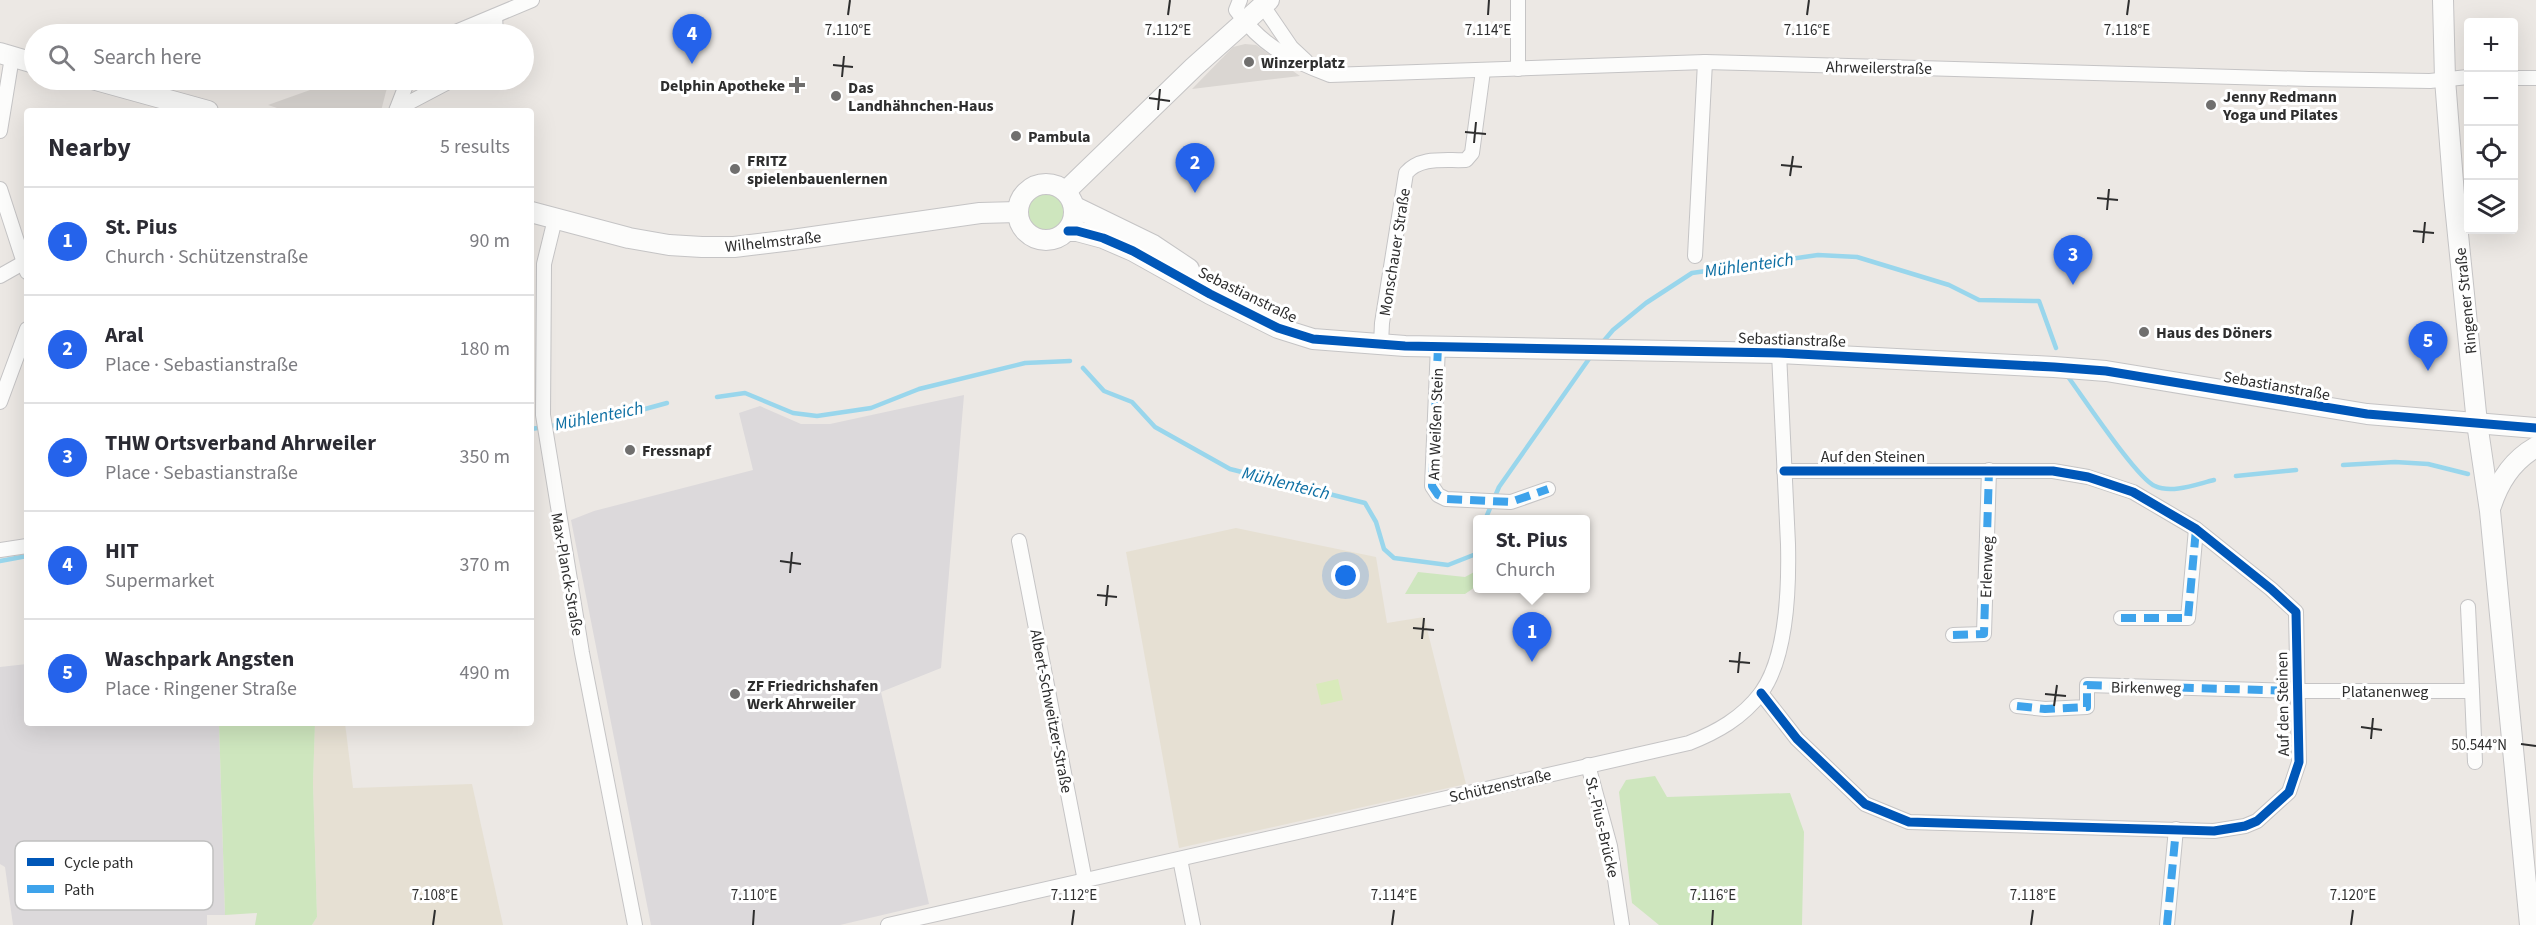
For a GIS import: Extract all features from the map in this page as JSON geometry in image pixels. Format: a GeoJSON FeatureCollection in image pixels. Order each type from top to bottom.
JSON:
{"type":"FeatureCollection","features":[{"type":"Feature","properties":{"kind":"main road","name":"Ringener Straße"},"geometry":{"type":"LineString","coordinates":[[2443,0],[2445,79],[2454,195],[2477,423],[2490,512],[2530,925]]}},
{"type":"Feature","properties":{"kind":"main road"},"geometry":{"type":"LineString","coordinates":[[1070,199],[1194,68],[1266,3]]}},
{"type":"Feature","properties":{"kind":"main road"},"geometry":{"type":"LineString","coordinates":[[6,55],[24,60]]}},
{"type":"Feature","properties":{"kind":"main road"},"geometry":{"type":"LineString","coordinates":[[132,90],[197,108]]}},
{"type":"Feature","properties":{"kind":"main road"},"geometry":{"type":"LineString","coordinates":[[1049,183],[1070,199],[1074,220],[1068,231],[1051,240],[1041,240],[1024,230],[1018,212],[1024,194],[1039,184],[1049,183]]}},
{"type":"Feature","properties":{"kind":"main road","name":"Sebastianstraße"},"geometry":{"type":"LineString","coordinates":[[1070,199],[1210,294],[1278,328],[1313,339],[1438,346],[1779,353],[2106,370],[2367,414],[2536,428]]}},
{"type":"Feature","properties":{"kind":"main road","name":"Wilhelmstraße"},"geometry":{"type":"LineString","coordinates":[[534,213],[629,238],[669,245],[734,247],[980,213],[1018,212]]}},
{"type":"Feature","properties":{"kind":"main road","name":"Sebastianstraße"},"geometry":{"type":"LineString","coordinates":[[1068,231],[1077,231],[1150,252]]}},
{"type":"Feature","properties":{"kind":"main road"},"geometry":{"type":"LineString","coordinates":[[2490,512],[2496,490],[2510,467],[2536,447]]}},
{"type":"Feature","properties":{"kind":"street"},"geometry":{"type":"LineString","coordinates":[[475,24],[532,0]]}},
{"type":"Feature","properties":{"kind":"street"},"geometry":{"type":"LineString","coordinates":[[1240,0],[1236,10],[1245,23]]}},
{"type":"Feature","properties":{"kind":"street"},"geometry":{"type":"LineString","coordinates":[[1518,0],[1518,69]]}},
{"type":"Feature","properties":{"kind":"street"},"geometry":{"type":"LineString","coordinates":[[1266,3],[1291,47],[1314,69]]}},
{"type":"Feature","properties":{"kind":"street"},"geometry":{"type":"LineString","coordinates":[[495,16],[495,24]]}},
{"type":"Feature","properties":{"kind":"street","name":"Ahrweilerstraße"},"geometry":{"type":"LineString","coordinates":[[1245,23],[1263,41],[1280,53],[1330,75],[1705,62],[2309,79],[2430,81],[2464,77]]}},
{"type":"Feature","properties":{"kind":"street"},"geometry":{"type":"LineString","coordinates":[[0,131],[6,55]]}},
{"type":"Feature","properties":{"kind":"street"},"geometry":{"type":"LineString","coordinates":[[1695,256],[1705,62]]}},
{"type":"Feature","properties":{"kind":"street","name":"Monschauer Straße"},"geometry":{"type":"LineString","coordinates":[[1381,344],[1382,323],[1406,173],[1413,165],[1423,162],[1466,160],[1472,153],[1483,70]]}},
{"type":"Feature","properties":{"kind":"street"},"geometry":{"type":"LineString","coordinates":[[2518,78],[2536,78]]}},
{"type":"Feature","properties":{"kind":"street"},"geometry":{"type":"LineString","coordinates":[[397,108],[404,90]]}},
{"type":"Feature","properties":{"kind":"street"},"geometry":{"type":"LineString","coordinates":[[400,108],[433,90]]}},
{"type":"Feature","properties":{"kind":"street"},"geometry":{"type":"LineString","coordinates":[[0,189],[24,260]]}},
{"type":"Feature","properties":{"kind":"street","name":"Max-Planck-Straße"},"geometry":{"type":"LineString","coordinates":[[555,219],[544,264],[541,421],[582,653],[635,925]]}},
{"type":"Feature","properties":{"kind":"street"},"geometry":{"type":"LineString","coordinates":[[0,276],[24,267]]}},
{"type":"Feature","properties":{"kind":"street"},"geometry":{"type":"LineString","coordinates":[[0,402],[24,337]]}},
{"type":"Feature","properties":{"kind":"street","name":"Am Weißen Stein"},"geometry":{"type":"LineString","coordinates":[[1438,346],[1432,486],[1438,495],[1446,499],[1511,502],[1548,489]]}},
{"type":"Feature","properties":{"kind":"street","name":"Schützenstraße"},"geometry":{"type":"LineString","coordinates":[[888,925],[1689,743],[1716,732],[1733,721],[1761,693],[1777,655],[1786,604],[1789,575],[1779,353]]}},
{"type":"Feature","properties":{"kind":"street","name":"Erlenweg"},"geometry":{"type":"LineString","coordinates":[[1953,635],[1984,634],[1989,470]]}},
{"type":"Feature","properties":{"kind":"street","name":"Auf den Steinen"},"geometry":{"type":"LineString","coordinates":[[1761,693],[1797,739],[1865,804],[1909,822],[2214,831],[2245,826],[2257,821],[2289,792],[2299,762],[2296,612],[2196,529],[2133,492],[2088,477],[2053,471],[1784,471]]}},
{"type":"Feature","properties":{"kind":"street"},"geometry":{"type":"LineString","coordinates":[[2121,618],[2188,618],[2196,529]]}},
{"type":"Feature","properties":{"kind":"street","name":"Albert-Schweitzer-Straße"},"geometry":{"type":"LineString","coordinates":[[1019,542],[1085,880]]}},
{"type":"Feature","properties":{"kind":"street"},"geometry":{"type":"LineString","coordinates":[[0,550],[24,546]]}},
{"type":"Feature","properties":{"kind":"street"},"geometry":{"type":"LineString","coordinates":[[2468,607],[2475,762]]}},
{"type":"Feature","properties":{"kind":"street","name":"Birkenweg"},"geometry":{"type":"LineString","coordinates":[[2017,706],[2045,709],[2088,707],[2087,685],[2298,691]]}},
{"type":"Feature","properties":{"kind":"street","name":"Platanenweg"},"geometry":{"type":"LineString","coordinates":[[2298,691],[2472,691]]}},
{"type":"Feature","properties":{"kind":"street","name":"St.-Pius-Brücke"},"geometry":{"type":"LineString","coordinates":[[1588,765],[1610,846],[1622,925]]}},
{"type":"Feature","properties":{"kind":"street"},"geometry":{"type":"LineString","coordinates":[[2167,925],[2176,829]]}},
{"type":"Feature","properties":{"kind":"street"},"geometry":{"type":"LineString","coordinates":[[1180,859],[1193,925]]}},
{"type":"Feature","properties":{"kind":"shaded area","name":"Winzerplatz"},"geometry":{"type":"Polygon","coordinates":[[[1245,44],[1256,45],[1300,76],[1192,89],[1233,47],[1245,44]]]}},
{"type":"Feature","properties":{"kind":"shaded area"},"geometry":{"type":"Polygon","coordinates":[[[310,90],[386,90],[382,108],[277,108],[268,105],[310,90]]]}},
{"type":"Feature","properties":{"kind":"shaded area"},"geometry":{"type":"Polygon","coordinates":[[[964,395],[941,668],[881,692],[929,904],[840,925],[651,925],[571,520],[594,511],[753,470],[739,413],[760,406],[801,424],[830,424],[964,395]]]}},
{"type":"Feature","properties":{"kind":"shaded area"},"geometry":{"type":"Polygon","coordinates":[[[1236,528],[1376,557],[1387,623],[1424,617],[1466,784],[1179,848],[1126,552],[1236,528]]]}},
{"type":"Feature","properties":{"kind":"shaded area"},"geometry":{"type":"Polygon","coordinates":[[[24,664],[24,726],[219,726],[225,915],[207,915],[207,925],[13,925],[5,867],[0,864],[0,667],[24,664]]]}},
{"type":"Feature","properties":{"kind":"shaded area"},"geometry":{"type":"Polygon","coordinates":[[[315,726],[345,726],[353,788],[472,784],[503,925],[312,925],[317,917],[313,783],[315,726]]]}},
{"type":"Feature","properties":{"kind":"green space"},"geometry":{"type":"Polygon","coordinates":[[[1045,188],[1061,195],[1068,211],[1061,227],[1045,234],[1029,227],[1022,211],[1029,195],[1045,188]]]}},
{"type":"Feature","properties":{"kind":"green space"},"geometry":{"type":"Polygon","coordinates":[[[1418,572],[1465,577],[1473,573],[1473,588],[1465,594],[1405,594],[1418,572]]]}},
{"type":"Feature","properties":{"kind":"green space"},"geometry":{"type":"Polygon","coordinates":[[[1338,679],[1343,700],[1321,705],[1316,684],[1338,679]]]}},
{"type":"Feature","properties":{"kind":"green space"},"geometry":{"type":"Polygon","coordinates":[[[219,726],[315,726],[313,783],[317,917],[312,925],[255,925],[257,913],[225,915],[219,726]]]}},
{"type":"Feature","properties":{"kind":"green space"},"geometry":{"type":"Polygon","coordinates":[[[1655,776],[1667,797],[1790,793],[1804,832],[1802,925],[1659,925],[1632,903],[1619,792],[1626,780],[1655,776]]]}},
{"type":"Feature","properties":{"kind":"waterway","name":"Mühlenteich"},"geometry":{"type":"LineString","coordinates":[[1602,343],[1613,330],[1646,303],[1692,273],[1818,255],[1857,257],[1949,285],[1979,300],[2039,301],[2056,348]]}},
{"type":"Feature","properties":{"kind":"waterway","name":"Mühlenteich"},"geometry":{"type":"LineString","coordinates":[[1487,515],[1499,487],[1591,356]]}},
{"type":"Feature","properties":{"kind":"waterway","name":"Mühlenteich"},"geometry":{"type":"LineString","coordinates":[[717,397],[745,393],[793,413],[817,416],[871,408],[919,389],[1025,363],[1070,361]]}},
{"type":"Feature","properties":{"kind":"waterway","name":"Mühlenteich"},"geometry":{"type":"LineString","coordinates":[[1083,368],[1104,391],[1132,402],[1155,427],[1230,469],[1365,503],[1376,522],[1384,549],[1394,558],[1448,565],[1473,555]]}},
{"type":"Feature","properties":{"kind":"waterway","name":"Mühlenteich"},"geometry":{"type":"LineString","coordinates":[[2066,374],[2123,453],[2155,486],[2177,489],[2214,480]]}},
{"type":"Feature","properties":{"kind":"waterway","name":"Mühlenteich"},"geometry":{"type":"LineString","coordinates":[[534,429],[623,415],[667,403]]}},
{"type":"Feature","properties":{"kind":"waterway","name":"Mühlenteich"},"geometry":{"type":"LineString","coordinates":[[2343,465],[2395,462],[2428,464],[2468,474]]}},
{"type":"Feature","properties":{"kind":"waterway","name":"Mühlenteich"},"geometry":{"type":"LineString","coordinates":[[2236,476],[2296,470]]}},
{"type":"Feature","properties":{"kind":"waterway","name":"Mühlenteich"},"geometry":{"type":"LineString","coordinates":[[0,561],[24,557]]}},
{"type":"Feature","properties":{"kind":"marked path"},"geometry":{"type":"LineString","coordinates":[[1438,346],[1432,486],[1438,495],[1446,499],[1511,502],[1548,489]]}},
{"type":"Feature","properties":{"kind":"marked path"},"geometry":{"type":"LineString","coordinates":[[1953,635],[1984,634],[1989,470]]}},
{"type":"Feature","properties":{"kind":"marked path"},"geometry":{"type":"LineString","coordinates":[[2121,618],[2188,618],[2196,529]]}},
{"type":"Feature","properties":{"kind":"marked path"},"geometry":{"type":"LineString","coordinates":[[2017,706],[2045,709],[2087,707],[2087,685],[2298,691]]}},
{"type":"Feature","properties":{"kind":"marked path"},"geometry":{"type":"LineString","coordinates":[[2167,925],[2176,829]]}},
{"type":"Feature","properties":{"kind":"cycle path"},"geometry":{"type":"LineString","coordinates":[[1068,231],[1103,238],[1133,251],[1210,294],[1278,328],[1313,339],[1405,346],[1779,353],[2054,367],[2106,371],[2367,414],[2536,428]]}},
{"type":"Feature","properties":{"kind":"cycle path"},"geometry":{"type":"LineString","coordinates":[[1761,693],[1797,739],[1865,804],[1909,822],[2214,831],[2245,826],[2257,821],[2289,792],[2299,762],[2296,612],[2196,529],[2133,492],[2088,477],[2053,471],[1784,471]]}},
{"type":"Feature","properties":{"kind":"place","name":"Winzerplatz"},"geometry":{"type":"Point","coordinates":[1249,62]}},
{"type":"Feature","properties":{"kind":"place","name":"HIT"},"geometry":{"type":"Point","coordinates":[692,64]}},
{"type":"Feature","properties":{"kind":"place","name":"Delphin Apotheke"},"geometry":{"type":"Point","coordinates":[797,85]}},
{"type":"Feature","properties":{"kind":"place","name":"Das Landhähnchen-Haus"},"geometry":{"type":"Point","coordinates":[836,96]}},
{"type":"Feature","properties":{"kind":"place","name":"Jenny Redmann Yoga und Pilates"},"geometry":{"type":"Point","coordinates":[2211,105]}},
{"type":"Feature","properties":{"kind":"place","name":"Pambula"},"geometry":{"type":"Point","coordinates":[1016,136]}},
{"type":"Feature","properties":{"kind":"place","name":"FRITZ spielenbauenlernen"},"geometry":{"type":"Point","coordinates":[735,169]}},
{"type":"Feature","properties":{"kind":"place","name":"Aral"},"geometry":{"type":"Point","coordinates":[1195,193]}},
{"type":"Feature","properties":{"kind":"place","name":"THW Ortsverband Ahrweiler"},"geometry":{"type":"Point","coordinates":[2073,285]}},
{"type":"Feature","properties":{"kind":"place","name":"Haus des Döners"},"geometry":{"type":"Point","coordinates":[2144,332]}},
{"type":"Feature","properties":{"kind":"place","name":"Waschpark Angsten"},"geometry":{"type":"Point","coordinates":[2428,371]}},
{"type":"Feature","properties":{"kind":"place","name":"Fressnapf"},"geometry":{"type":"Point","coordinates":[630,450]}},
{"type":"Feature","properties":{"kind":"place","name":"St. Pius"},"geometry":{"type":"Point","coordinates":[1532,662]}},
{"type":"Feature","properties":{"kind":"place","name":"ZF Friedrichshafen Werk Ahrweiler"},"geometry":{"type":"Point","coordinates":[735,694]}}]}
